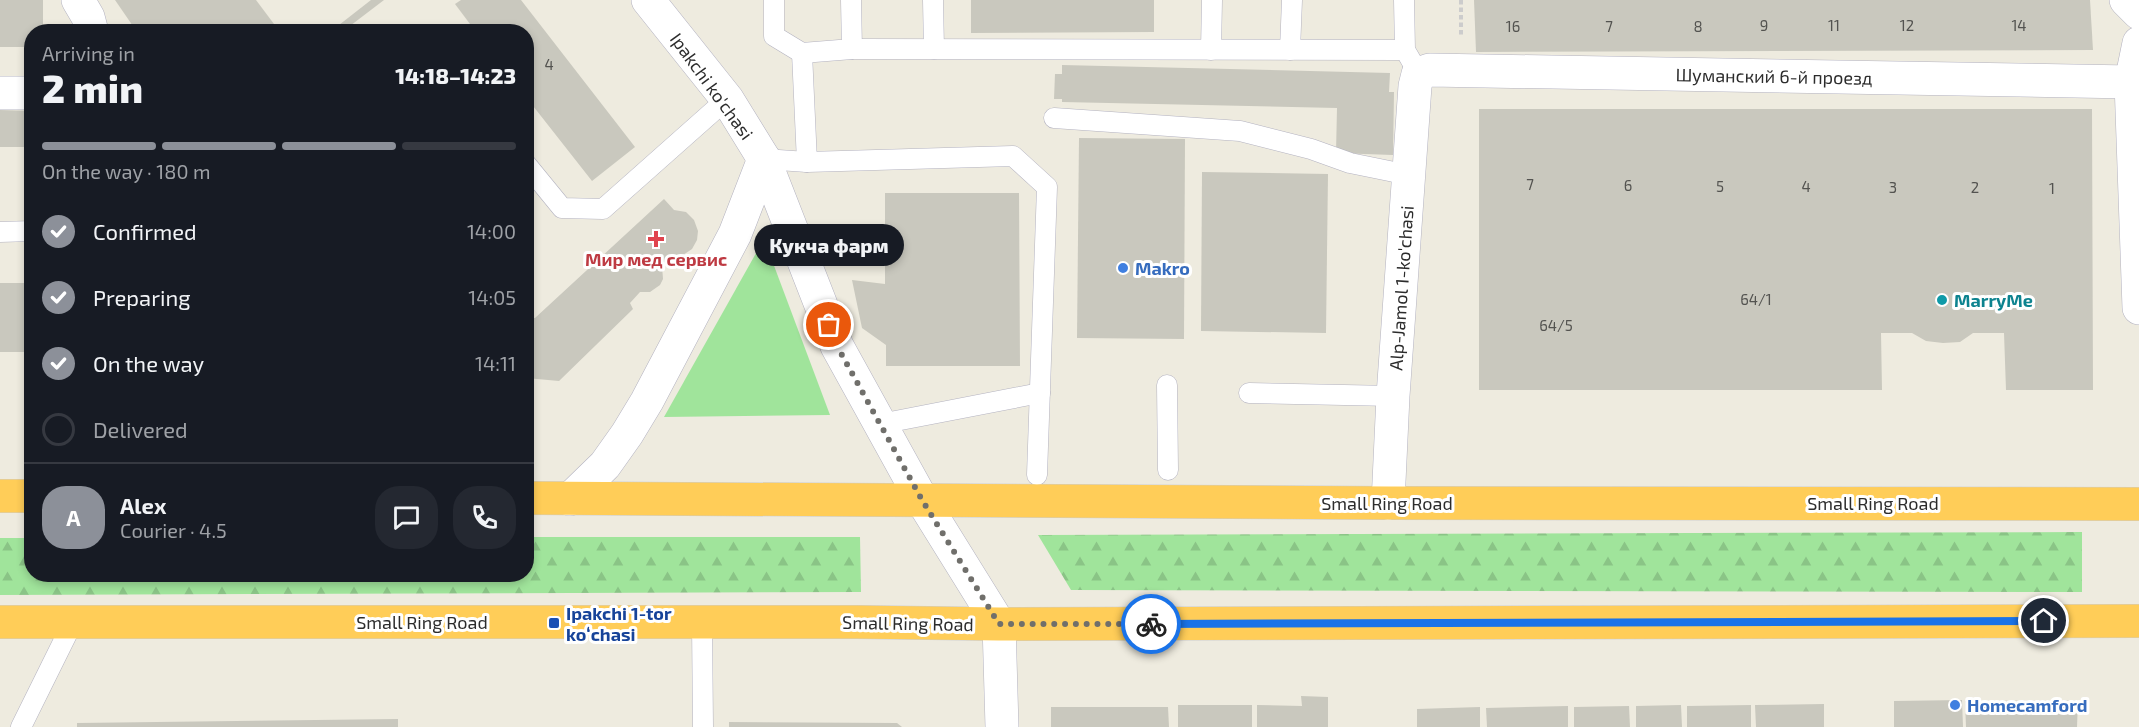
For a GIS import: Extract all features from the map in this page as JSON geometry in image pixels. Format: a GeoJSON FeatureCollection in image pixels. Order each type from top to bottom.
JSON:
{"type":"FeatureCollection","features":[{"type":"Feature","properties":{"kind":"highway"},"geometry":{"type":"LineString","coordinates":[[0,496],[24,496]]}},
{"type":"Feature","properties":{"kind":"highway","name":"Small Ring Road"},"geometry":{"type":"LineString","coordinates":[[534,498],[2139,504]]}},
{"type":"Feature","properties":{"kind":"highway","name":"Small Ring Road"},"geometry":{"type":"LineString","coordinates":[[0,622],[999,624],[2139,621]]}},
{"type":"Feature","properties":{"kind":"street"},"geometry":{"type":"LineString","coordinates":[[78,0],[90,24]]}},
{"type":"Feature","properties":{"kind":"street","name":"Ipakchi ko'chasi"},"geometry":{"type":"LineString","coordinates":[[648,0],[726,99],[764,159],[837,346],[922,500],[999,624]]}},
{"type":"Feature","properties":{"kind":"street"},"geometry":{"type":"LineString","coordinates":[[2126,0],[2139,13]]}},
{"type":"Feature","properties":{"kind":"street"},"geometry":{"type":"LineString","coordinates":[[2139,43],[2131,82],[2139,308]]}},
{"type":"Feature","properties":{"kind":"street","name":"Шуманский 6-й проезд"},"geometry":{"type":"LineString","coordinates":[[1412,62],[1430,70],[2131,82]]}},
{"type":"Feature","properties":{"kind":"street","name":"Alp-Jamol 1-ko'chasi"},"geometry":{"type":"LineString","coordinates":[[1388,503],[1393,396],[1415,86],[1412,62]]}},
{"type":"Feature","properties":{"kind":"street"},"geometry":{"type":"LineString","coordinates":[[0,93],[24,93]]}},
{"type":"Feature","properties":{"kind":"street"},"geometry":{"type":"LineString","coordinates":[[570,499],[605,465],[647,401],[735,234],[764,159]]}},
{"type":"Feature","properties":{"kind":"street"},"geometry":{"type":"LineString","coordinates":[[999,624],[1002,727]]}},
{"type":"Feature","properties":{"kind":"lane"},"geometry":{"type":"LineString","coordinates":[[774,0],[774,36],[802,53],[852,49],[1290,50],[1412,62],[1404,0]]}},
{"type":"Feature","properties":{"kind":"lane"},"geometry":{"type":"LineString","coordinates":[[851,0],[852,49]]}},
{"type":"Feature","properties":{"kind":"lane"},"geometry":{"type":"LineString","coordinates":[[933,0],[934,49]]}},
{"type":"Feature","properties":{"kind":"lane"},"geometry":{"type":"LineString","coordinates":[[1211,50],[1212,0]]}},
{"type":"Feature","properties":{"kind":"lane"},"geometry":{"type":"LineString","coordinates":[[1290,50],[1292,0]]}},
{"type":"Feature","properties":{"kind":"lane"},"geometry":{"type":"LineString","coordinates":[[802,53],[807,162]]}},
{"type":"Feature","properties":{"kind":"lane"},"geometry":{"type":"LineString","coordinates":[[534,174],[562,208],[603,208],[726,99]]}},
{"type":"Feature","properties":{"kind":"lane"},"geometry":{"type":"LineString","coordinates":[[1054,118],[1240,131],[1311,149],[1350,163],[1409,175]]}},
{"type":"Feature","properties":{"kind":"lane"},"geometry":{"type":"LineString","coordinates":[[764,159],[807,162],[1013,156],[1047,187],[1037,475]]}},
{"type":"Feature","properties":{"kind":"lane"},"geometry":{"type":"LineString","coordinates":[[0,231],[24,231]]}},
{"type":"Feature","properties":{"kind":"lane"},"geometry":{"type":"LineString","coordinates":[[1167,385],[1168,470]]}},
{"type":"Feature","properties":{"kind":"lane"},"geometry":{"type":"LineString","coordinates":[[879,424],[1040,393]]}},
{"type":"Feature","properties":{"kind":"lane"},"geometry":{"type":"LineString","coordinates":[[1249,393],[1393,396]]}},
{"type":"Feature","properties":{"kind":"lane"},"geometry":{"type":"LineString","coordinates":[[21,727],[73,622]]}},
{"type":"Feature","properties":{"kind":"lane"},"geometry":{"type":"LineString","coordinates":[[702,623],[703,727]]}},
{"type":"Feature","properties":{"kind":"path"},"geometry":{"type":"LineString","coordinates":[[1461,0],[1461,43]]}},
{"type":"Feature","properties":{"kind":"green space"},"geometry":{"type":"Polygon","coordinates":[[[764,239],[830,415],[664,417],[764,239]]]}},
{"type":"Feature","properties":{"kind":"green space"},"geometry":{"type":"Polygon","coordinates":[[[2082,532],[2082,592],[1071,590],[1038,535],[2082,532]]]}},
{"type":"Feature","properties":{"kind":"green space"},"geometry":{"type":"Polygon","coordinates":[[[534,537],[860,537],[861,592],[0,595],[0,538],[24,538],[24,582],[534,582],[534,537]]]}},
{"type":"Feature","properties":{"kind":"building"},"geometry":{"type":"Polygon","coordinates":[[[0,0],[43,0],[43,24],[24,24],[24,47],[0,47],[0,0]]]}},
{"type":"Feature","properties":{"kind":"building"},"geometry":{"type":"Polygon","coordinates":[[[115,0],[256,0],[274,24],[132,24],[115,0]]]}},
{"type":"Feature","properties":{"kind":"building"},"geometry":{"type":"Polygon","coordinates":[[[371,0],[384,0],[352,24],[340,24],[371,0]]]}},
{"type":"Feature","properties":{"kind":"building"},"geometry":{"type":"Polygon","coordinates":[[[461,0],[521,0],[635,147],[592,181],[534,107],[534,24],[470,24],[455,4],[461,0]]]}},
{"type":"Feature","properties":{"kind":"building"},"geometry":{"type":"Polygon","coordinates":[[[971,0],[1154,0],[1154,32],[971,33],[971,0]]]}},
{"type":"Feature","properties":{"kind":"building"},"geometry":{"type":"Polygon","coordinates":[[[1474,0],[2090,0],[2093,50],[1476,52],[1474,0]]]}},
{"type":"Feature","properties":{"kind":"building"},"geometry":{"type":"Polygon","coordinates":[[[1062,65],[1390,73],[1389,92],[1394,92],[1393,155],[1336,153],[1337,108],[1062,102],[1062,99],[1054,99],[1055,74],[1062,74],[1062,65]]]}},
{"type":"Feature","properties":{"kind":"building"},"geometry":{"type":"Polygon","coordinates":[[[1479,109],[2092,109],[2093,390],[2006,390],[2004,333],[1973,333],[1960,342],[1943,343],[1926,341],[1912,333],[1881,333],[1882,390],[1479,390],[1479,109]]]}},
{"type":"Feature","properties":{"kind":"building"},"geometry":{"type":"Polygon","coordinates":[[[0,110],[24,111],[24,147],[0,147],[0,110]]]}},
{"type":"Feature","properties":{"kind":"building"},"geometry":{"type":"Polygon","coordinates":[[[1079,138],[1185,139],[1184,339],[1077,338],[1079,138]]]}},
{"type":"Feature","properties":{"kind":"building"},"geometry":{"type":"Polygon","coordinates":[[[1202,172],[1328,174],[1326,333],[1201,331],[1202,172]]]}},
{"type":"Feature","properties":{"kind":"building"},"geometry":{"type":"Polygon","coordinates":[[[885,193],[1019,193],[1020,366],[886,366],[886,345],[862,328],[852,280],[885,284],[885,193]]]}},
{"type":"Feature","properties":{"kind":"building"},"geometry":{"type":"Polygon","coordinates":[[[664,199],[674,210],[686,212],[694,220],[698,231],[697,240],[692,249],[683,255],[672,257],[662,266],[663,279],[660,285],[650,292],[640,292],[630,303],[633,309],[559,381],[534,379],[535,318],[664,199]]]}},
{"type":"Feature","properties":{"kind":"building"},"geometry":{"type":"Polygon","coordinates":[[[0,283],[24,283],[24,352],[0,352],[0,283]]]}},
{"type":"Feature","properties":{"kind":"building"},"geometry":{"type":"Polygon","coordinates":[[[1301,696],[1328,697],[1328,727],[1257,727],[1257,705],[1302,706],[1301,696]]]}},
{"type":"Feature","properties":{"kind":"building"},"geometry":{"type":"Polygon","coordinates":[[[1962,700],[1963,727],[1894,727],[1894,701],[1962,700]]]}},
{"type":"Feature","properties":{"kind":"building"},"geometry":{"type":"Polygon","coordinates":[[[2078,700],[2077,727],[1966,727],[1965,701],[2078,700]]]}},
{"type":"Feature","properties":{"kind":"building"},"geometry":{"type":"Polygon","coordinates":[[[1824,704],[1824,727],[1756,727],[1755,705],[1824,704]]]}},
{"type":"Feature","properties":{"kind":"building"},"geometry":{"type":"Polygon","coordinates":[[[1178,705],[1252,705],[1252,727],[1178,727],[1178,705]]]}},
{"type":"Feature","properties":{"kind":"building"},"geometry":{"type":"Polygon","coordinates":[[[1681,705],[1682,727],[1636,727],[1636,706],[1681,705]]]}},
{"type":"Feature","properties":{"kind":"building"},"geometry":{"type":"Polygon","coordinates":[[[1751,705],[1751,727],[1687,727],[1687,706],[1751,705]]]}},
{"type":"Feature","properties":{"kind":"building"},"geometry":{"type":"Polygon","coordinates":[[[1568,706],[1568,727],[1487,727],[1486,708],[1568,706]]]}},
{"type":"Feature","properties":{"kind":"building"},"geometry":{"type":"Polygon","coordinates":[[[1629,706],[1630,727],[1574,727],[1574,707],[1629,706]]]}},
{"type":"Feature","properties":{"kind":"building"},"geometry":{"type":"Polygon","coordinates":[[[1051,707],[1168,707],[1169,727],[1051,727],[1051,707]]]}},
{"type":"Feature","properties":{"kind":"building"},"geometry":{"type":"Polygon","coordinates":[[[1480,707],[1480,727],[1417,727],[1417,709],[1480,707]]]}},
{"type":"Feature","properties":{"kind":"building"},"geometry":{"type":"Polygon","coordinates":[[[398,719],[398,727],[77,727],[77,723],[398,719]]]}},
{"type":"Feature","properties":{"kind":"building"},"geometry":{"type":"Polygon","coordinates":[[[729,722],[897,723],[902,727],[729,727],[729,722]]]}},
{"type":"Feature","properties":{"kind":"way so far"},"geometry":{"type":"LineString","coordinates":[[829,325],[837,346],[922,500],[999,624],[1151,624]]}},
{"type":"Feature","properties":{"kind":"place","name":"Мир мед сервис"},"geometry":{"type":"Point","coordinates":[656,239]}},
{"type":"Feature","properties":{"kind":"place","name":"Makro"},"geometry":{"type":"Point","coordinates":[1123,268]}},
{"type":"Feature","properties":{"kind":"place","name":"MarryMe"},"geometry":{"type":"Point","coordinates":[1942,300]}},
{"type":"Feature","properties":{"kind":"place","name":"Кукча фарм"},"geometry":{"type":"Point","coordinates":[829,325]}},
{"type":"Feature","properties":{"kind":"place","name":"Ipakchi 1-tor koʻchasi"},"geometry":{"type":"Point","coordinates":[554,623]}},
{"type":"Feature","properties":{"kind":"place","name":"Homecamford"},"geometry":{"type":"Point","coordinates":[1955,705]}},
{"type":"Feature","properties":{"kind":"route"},"geometry":{"type":"LineString","coordinates":[[1151,624],[2044,621]]}}]}
